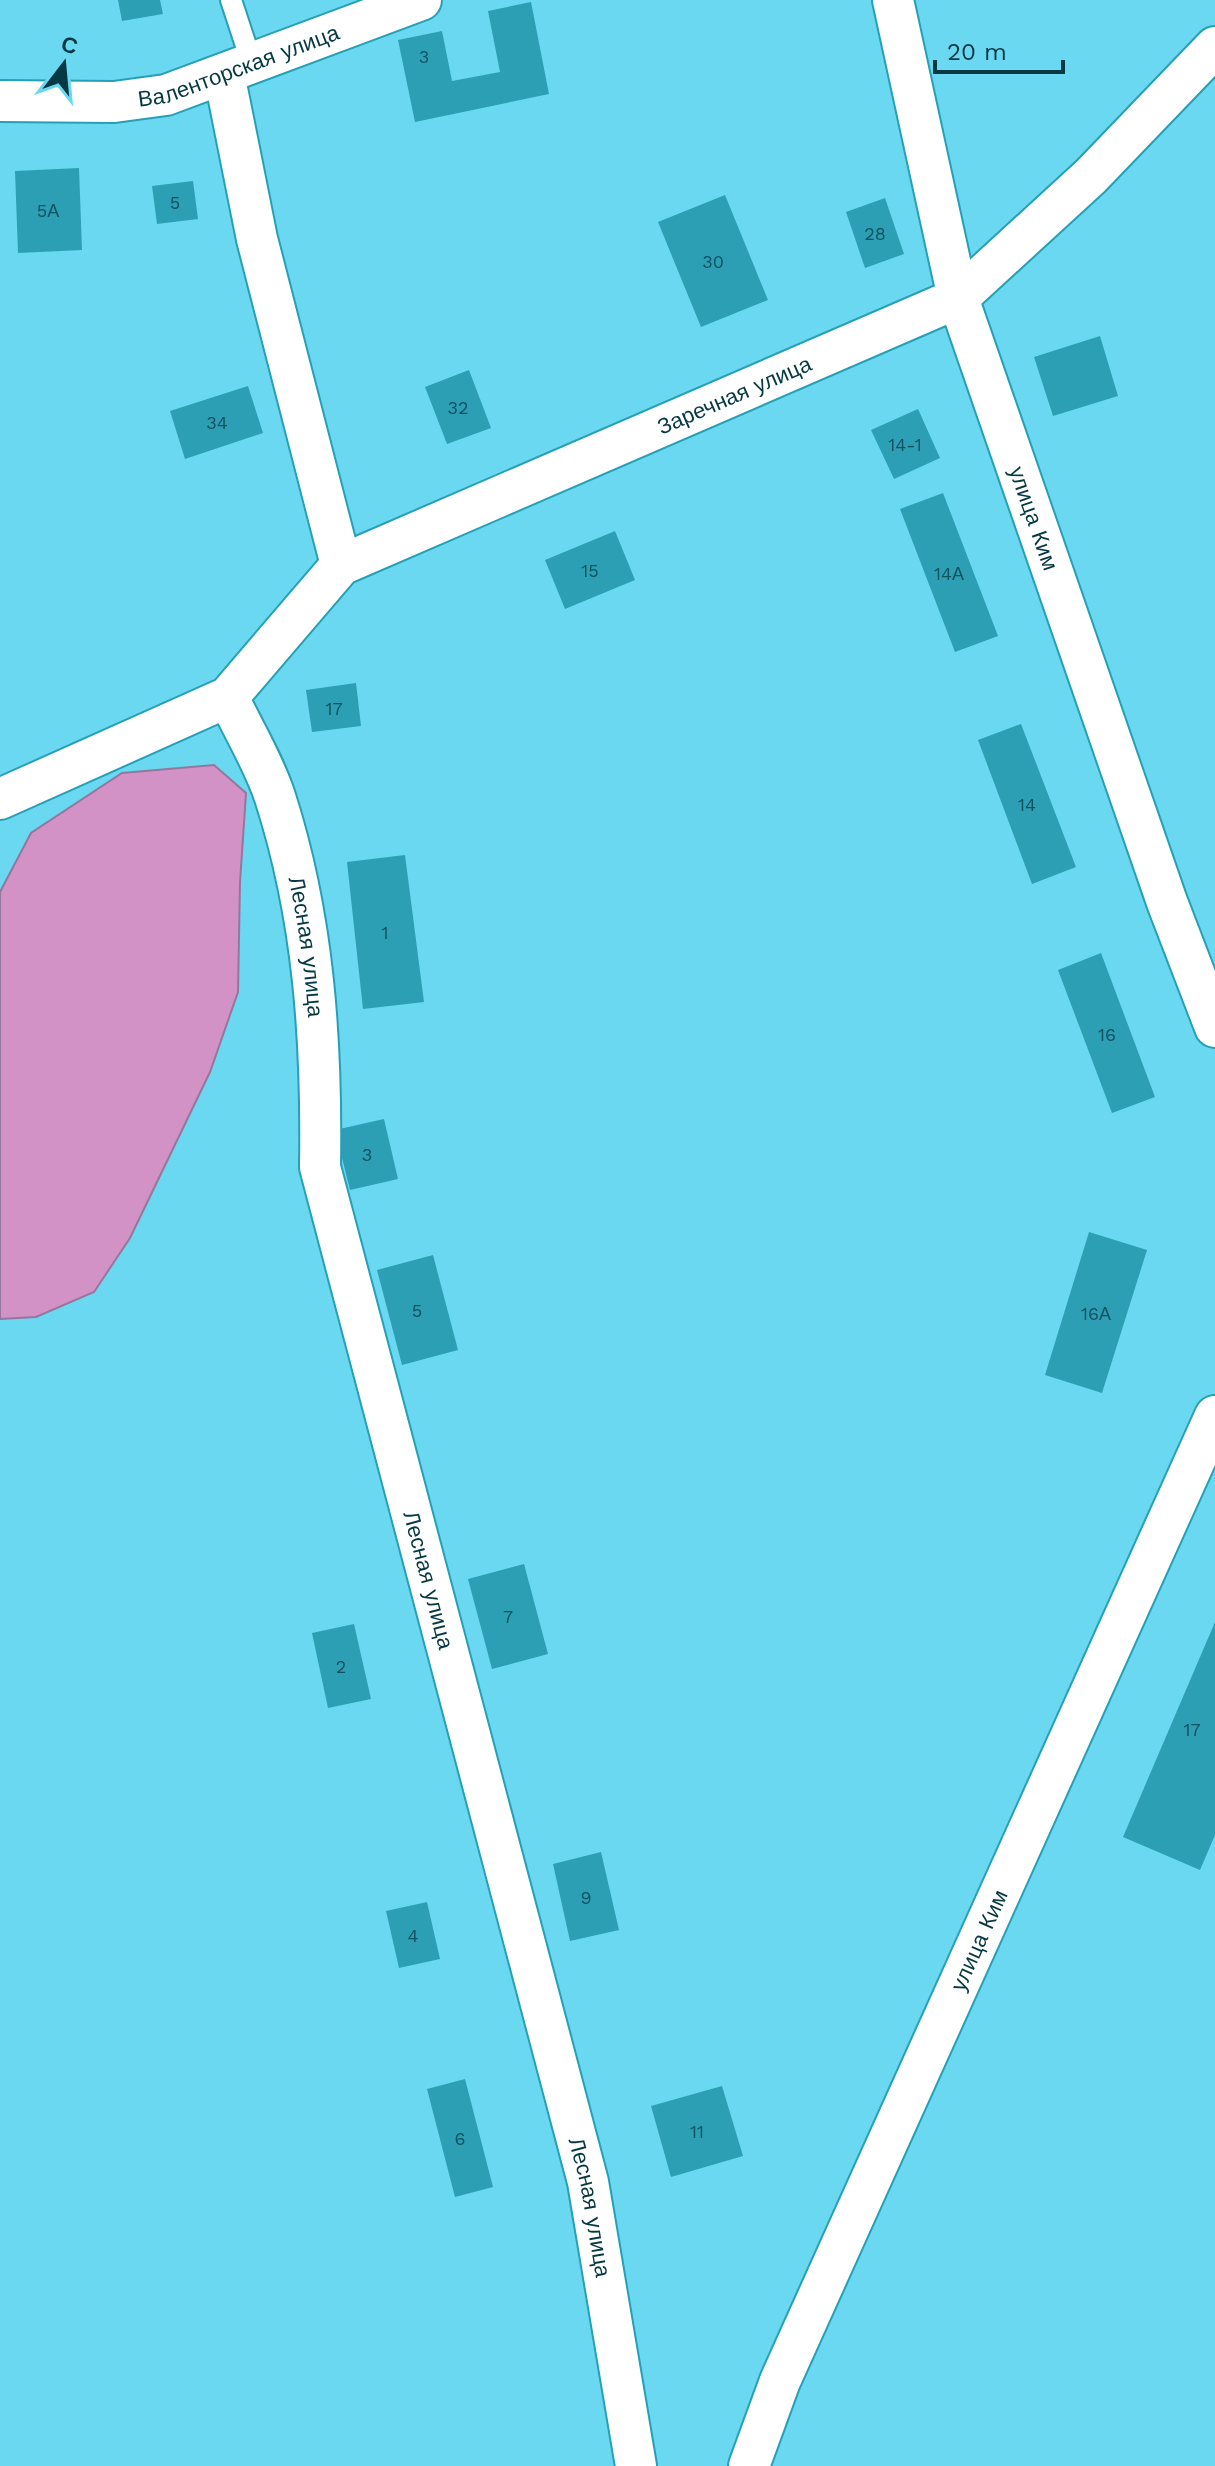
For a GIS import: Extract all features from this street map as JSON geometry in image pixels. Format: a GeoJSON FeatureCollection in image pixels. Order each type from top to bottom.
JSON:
{"type":"FeatureCollection","features":[{"type":"Feature","properties":{"kind":"street","name":"Валенторская улица"},"geometry":{"type":"LineString","coordinates":[[0,101],[114,102],[166,95],[421,0]]}},
{"type":"Feature","properties":{"kind":"street","name":"улица Ким"},"geometry":{"type":"LineString","coordinates":[[893,0],[958,298],[1167,902],[1215,1027]]}},
{"type":"Feature","properties":{"kind":"street","name":"Заречная улица"},"geometry":{"type":"LineString","coordinates":[[228,697],[341,565],[958,298],[1091,176],[1215,47]]}},
{"type":"Feature","properties":{"kind":"street"},"geometry":{"type":"LineString","coordinates":[[238,69],[257,239],[341,565]]}},
{"type":"Feature","properties":{"kind":"street"},"geometry":{"type":"LineString","coordinates":[[0,799],[228,697]]}},
{"type":"Feature","properties":{"kind":"street","name":"Лесная улица"},"geometry":{"type":"LineString","coordinates":[[228,697],[275,795],[311,943],[322,1060],[320,1167],[588,2182],[636,2466]]}},
{"type":"Feature","properties":{"kind":"street","name":"улица Ким"},"geometry":{"type":"LineString","coordinates":[[749,2466],[780,2381],[1215,1416]]}},
{"type":"Feature","properties":{"kind":"lane"},"geometry":{"type":"LineString","coordinates":[[231,0],[238,69]]}},
{"type":"Feature","properties":{"kind":"shaded area"},"geometry":{"type":"Polygon","coordinates":[[[214,765],[246,793],[240,882],[238,992],[210,1072],[130,1238],[94,1292],[36,1317],[0,1319],[0,892],[31,833],[122,773],[214,765]]]}},
{"type":"Feature","properties":{"kind":"building"},"geometry":{"type":"Polygon","coordinates":[[[118,0],[160,0],[163,14],[122,21],[118,0]]]}},
{"type":"Feature","properties":{"kind":"building"},"geometry":{"type":"Polygon","coordinates":[[[531,2],[549,94],[415,122],[398,40],[442,31],[452,81],[500,72],[488,11],[531,2]]]}},
{"type":"Feature","properties":{"kind":"building"},"geometry":{"type":"Polygon","coordinates":[[[79,168],[82,250],[18,253],[15,171],[79,168]]]}},
{"type":"Feature","properties":{"kind":"building"},"geometry":{"type":"Polygon","coordinates":[[[193,181],[198,219],[157,224],[152,186],[193,181]]]}},
{"type":"Feature","properties":{"kind":"building"},"geometry":{"type":"Polygon","coordinates":[[[725,195],[768,300],[701,327],[658,222],[725,195]]]}},
{"type":"Feature","properties":{"kind":"building"},"geometry":{"type":"Polygon","coordinates":[[[885,198],[904,254],[865,268],[846,212],[885,198]]]}},
{"type":"Feature","properties":{"kind":"building"},"geometry":{"type":"Polygon","coordinates":[[[1100,336],[1118,396],[1053,416],[1034,357],[1100,336]]]}},
{"type":"Feature","properties":{"kind":"building"},"geometry":{"type":"Polygon","coordinates":[[[469,370],[491,428],[447,444],[425,387],[469,370]]]}},
{"type":"Feature","properties":{"kind":"building"},"geometry":{"type":"Polygon","coordinates":[[[248,386],[263,433],[185,459],[170,411],[248,386]]]}},
{"type":"Feature","properties":{"kind":"building"},"geometry":{"type":"Polygon","coordinates":[[[918,409],[940,458],[894,479],[871,430],[918,409]]]}},
{"type":"Feature","properties":{"kind":"building"},"geometry":{"type":"Polygon","coordinates":[[[943,493],[998,636],[955,652],[900,509],[943,493]]]}},
{"type":"Feature","properties":{"kind":"building"},"geometry":{"type":"Polygon","coordinates":[[[615,531],[635,580],[565,609],[545,560],[615,531]]]}},
{"type":"Feature","properties":{"kind":"building"},"geometry":{"type":"Polygon","coordinates":[[[356,683],[361,726],[312,732],[306,690],[356,683]]]}},
{"type":"Feature","properties":{"kind":"building"},"geometry":{"type":"Polygon","coordinates":[[[1021,724],[1076,867],[1032,884],[978,740],[1021,724]]]}},
{"type":"Feature","properties":{"kind":"building"},"geometry":{"type":"Polygon","coordinates":[[[405,855],[424,1002],[363,1009],[347,862],[405,855]]]}},
{"type":"Feature","properties":{"kind":"building"},"geometry":{"type":"Polygon","coordinates":[[[1101,953],[1155,1097],[1112,1113],[1058,970],[1101,953]]]}},
{"type":"Feature","properties":{"kind":"building"},"geometry":{"type":"Polygon","coordinates":[[[384,1119],[398,1179],[350,1190],[335,1130],[384,1119]]]}},
{"type":"Feature","properties":{"kind":"building"},"geometry":{"type":"Polygon","coordinates":[[[1089,1232],[1147,1250],[1102,1393],[1045,1375],[1089,1232]]]}},
{"type":"Feature","properties":{"kind":"building"},"geometry":{"type":"Polygon","coordinates":[[[433,1255],[458,1350],[402,1365],[377,1270],[433,1255]]]}},
{"type":"Feature","properties":{"kind":"building"},"geometry":{"type":"Polygon","coordinates":[[[524,1564],[548,1654],[492,1669],[468,1579],[524,1564]]]}},
{"type":"Feature","properties":{"kind":"building"},"geometry":{"type":"Polygon","coordinates":[[[1215,1622],[1215,1835],[1200,1870],[1123,1837],[1215,1622]]]}},
{"type":"Feature","properties":{"kind":"building"},"geometry":{"type":"Polygon","coordinates":[[[354,1624],[371,1699],[328,1708],[312,1633],[354,1624]]]}},
{"type":"Feature","properties":{"kind":"building"},"geometry":{"type":"Polygon","coordinates":[[[601,1852],[619,1930],[570,1941],[553,1864],[601,1852]]]}},
{"type":"Feature","properties":{"kind":"building"},"geometry":{"type":"Polygon","coordinates":[[[427,1902],[440,1959],[399,1968],[386,1911],[427,1902]]]}},
{"type":"Feature","properties":{"kind":"building"},"geometry":{"type":"Polygon","coordinates":[[[465,2079],[493,2187],[455,2197],[427,2089],[465,2079]]]}},
{"type":"Feature","properties":{"kind":"building"},"geometry":{"type":"Polygon","coordinates":[[[722,2086],[743,2156],[671,2177],[651,2106],[722,2086]]]}}]}
